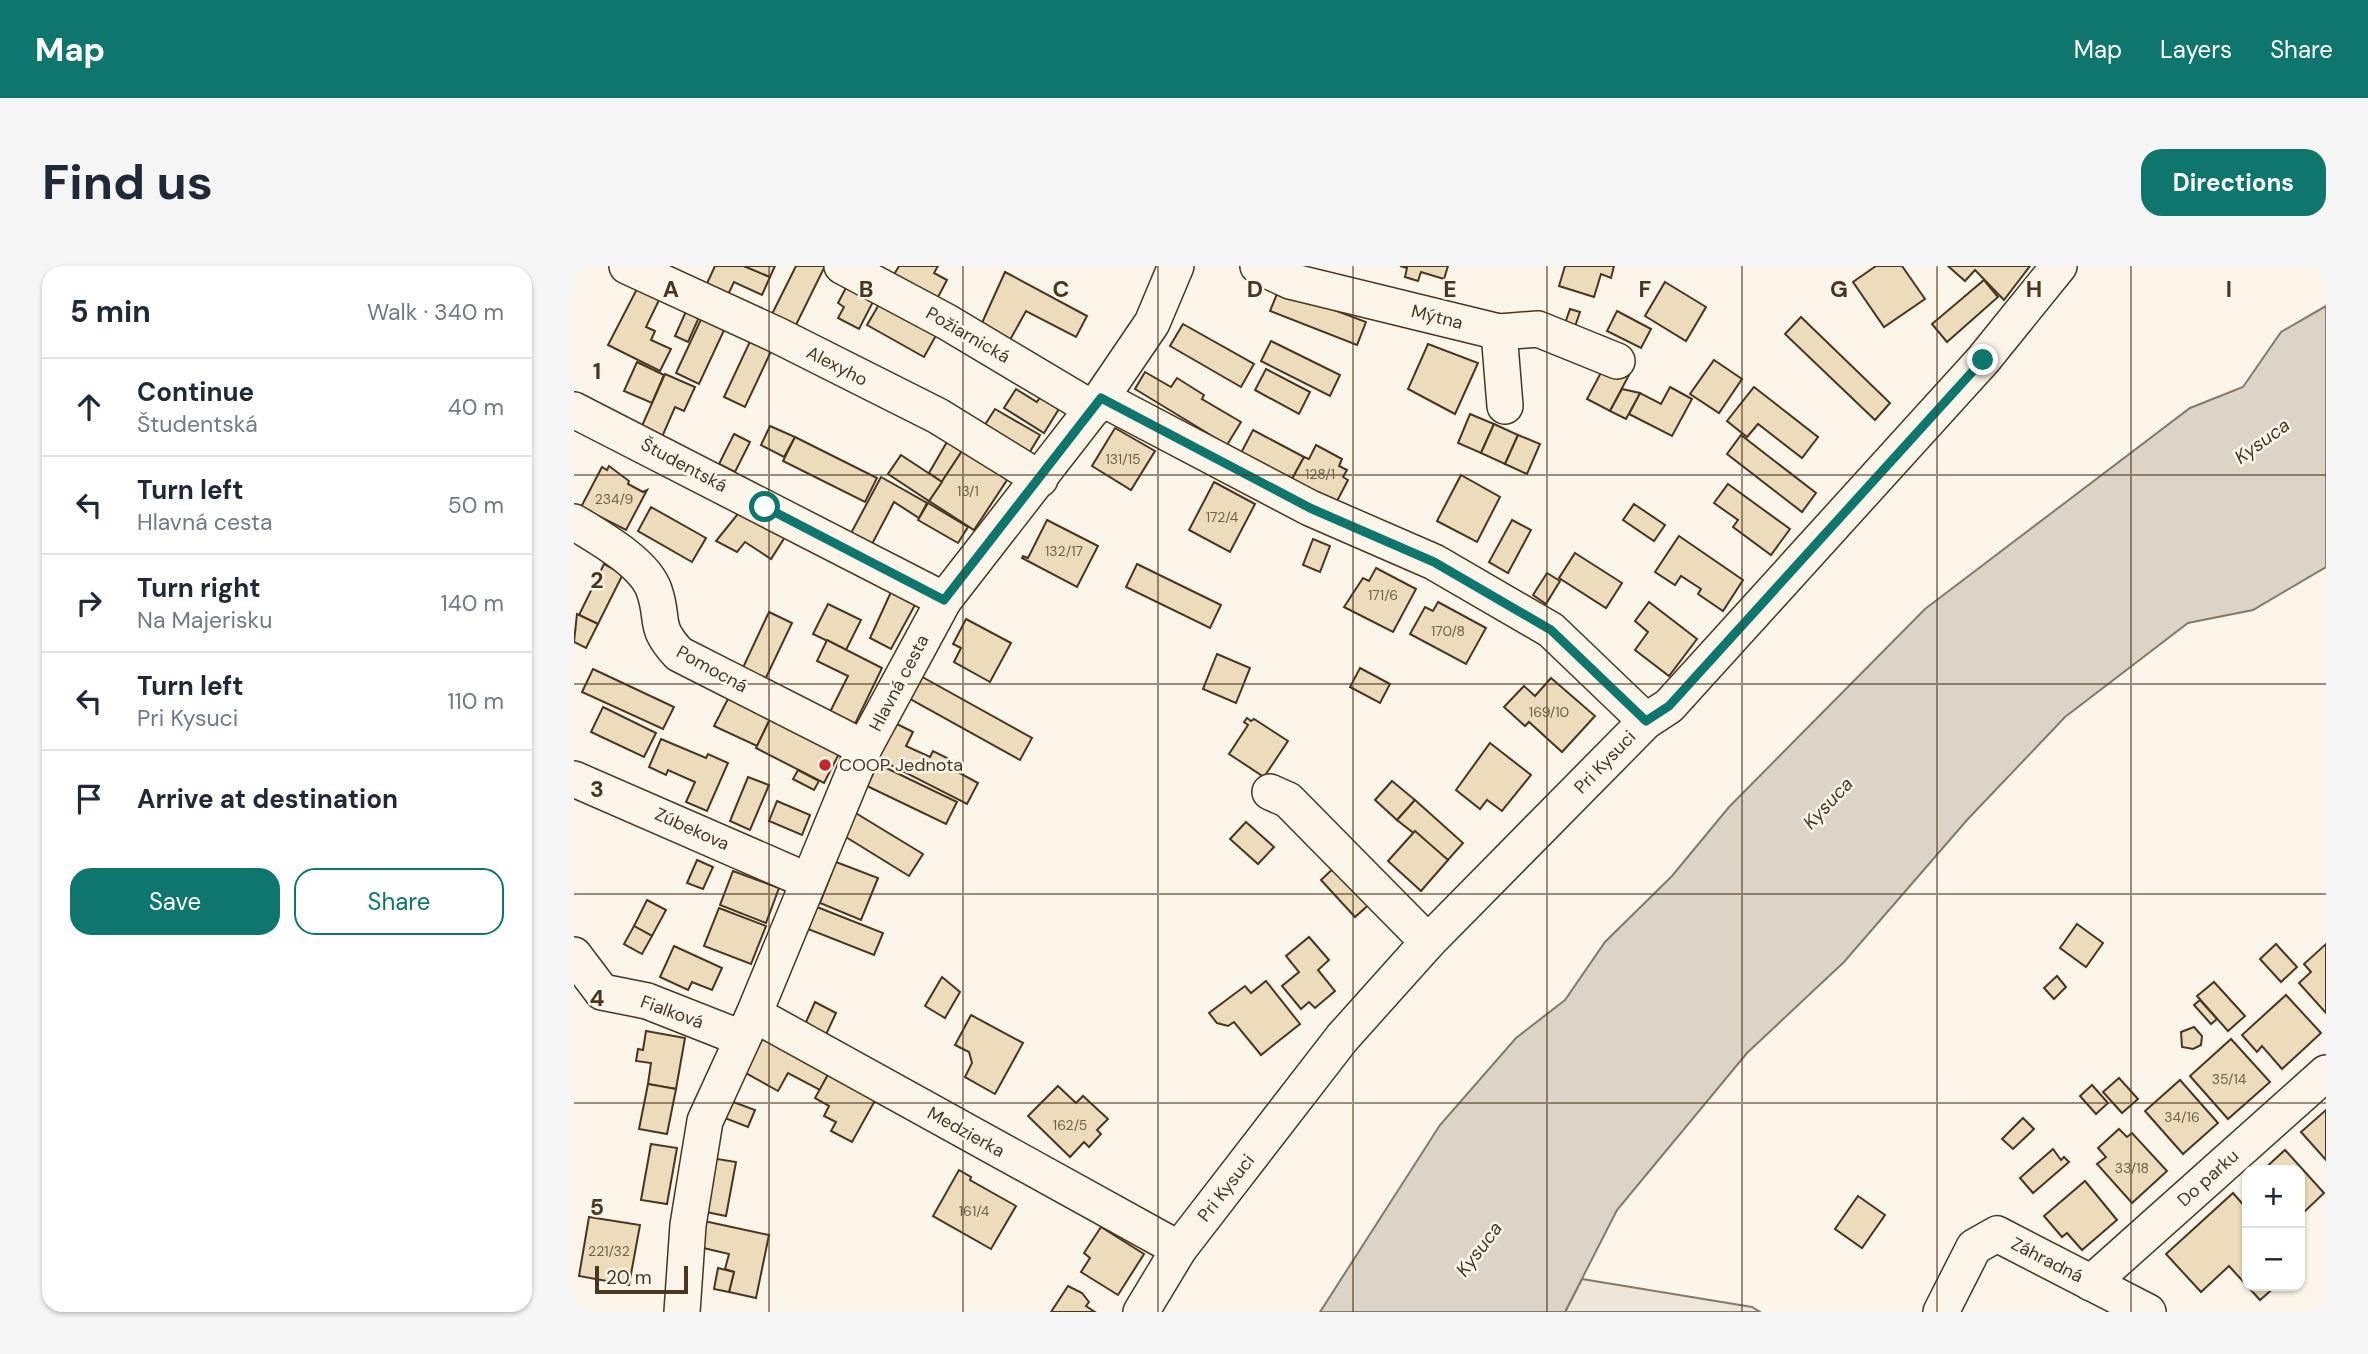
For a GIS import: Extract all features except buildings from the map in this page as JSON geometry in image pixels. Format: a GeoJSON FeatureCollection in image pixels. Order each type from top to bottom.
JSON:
{"type":"FeatureCollection","features":[{"type":"Feature","properties":{"kind":"street","name":"Alexyho"},"geometry":{"type":"LineString","coordinates":[[626,266],[776,335],[938,416],[1040,480]]}},
{"type":"Feature","properties":{"kind":"street","name":"Požiarnická"},"geometry":{"type":"LineString","coordinates":[[842,266],[1097,403],[1310,508],[1434,562],[1551,630],[1646,721]]}},
{"type":"Feature","properties":{"kind":"street","name":"Hlavná cesta"},"geometry":{"type":"LineString","coordinates":[[682,1312],[688,1226],[705,1121],[864,748],[944,600],[1040,480],[1097,403],[1152,323],[1176,266]]}},
{"type":"Feature","properties":{"kind":"street","name":"Mýtna"},"geometry":{"type":"LineString","coordinates":[[1258,266],[1290,281],[1499,332],[1538,329],[1617,361]]}},
{"type":"Feature","properties":{"kind":"street","name":"Pri Kysuci"},"geometry":{"type":"LineString","coordinates":[[1142,1312],[1179,1249],[1342,1038],[1428,942],[1646,721],[1669,706],[1983,360],[2059,266]]}},
{"type":"Feature","properties":{"kind":"street"},"geometry":{"type":"LineString","coordinates":[[1499,332],[1505,406]]}},
{"type":"Feature","properties":{"kind":"street","name":"Študentská"},"geometry":{"type":"LineString","coordinates":[[574,410],[944,600]]}},
{"type":"Feature","properties":{"kind":"street","name":"Pomocná"},"geometry":{"type":"LineString","coordinates":[[574,522],[622,552],[653,588],[662,636],[679,654],[864,748]]}},
{"type":"Feature","properties":{"kind":"street","name":"Zúbekova"},"geometry":{"type":"LineString","coordinates":[[574,779],[808,881]]}},
{"type":"Feature","properties":{"kind":"street"},"geometry":{"type":"LineString","coordinates":[[1270,792],[1288,800],[1428,942]]}},
{"type":"Feature","properties":{"kind":"street","name":"Fialková"},"geometry":{"type":"LineString","coordinates":[[574,955],[588,994],[647,1001],[747,1026]]}},
{"type":"Feature","properties":{"kind":"street","name":"Medzierka"},"geometry":{"type":"LineString","coordinates":[[747,1026],[1179,1249]]}},
{"type":"Feature","properties":{"kind":"street","name":"Do parku"},"geometry":{"type":"LineString","coordinates":[[2091,1283],[2326,1073]]}},
{"type":"Feature","properties":{"kind":"street","name":"Záhradná"},"geometry":{"type":"LineString","coordinates":[[1941,1312],[1974,1247],[1997,1234],[2148,1312]]}},
{"type":"Feature","properties":{"kind":"shaded area"},"geometry":{"type":"Polygon","coordinates":[[[1582,1279],[1752,1307],[1760,1312],[1565,1312],[1582,1279]]]}},
{"type":"Feature","properties":{"kind":"water","name":"Kysuca"},"geometry":{"type":"Polygon","coordinates":[[[2326,306],[2326,567],[2253,610],[2188,623],[2065,717],[1967,820],[1844,962],[1747,1053],[1617,1210],[1565,1312],[1320,1312],[1440,1125],[1516,1038],[1565,1000],[1605,942],[1672,876],[1729,807],[1925,609],[2190,408],[2243,387],[2281,332],[2326,306]]]}},
{"type":"Feature","properties":{"kind":"place","name":"COOP Jednota"},"geometry":{"type":"Point","coordinates":[825,765]}},
{"type":"Feature","properties":{"kind":"route"},"geometry":{"type":"LineString","coordinates":[[765,507],[944,600],[1040,480],[1101,398],[1310,508],[1434,562],[1551,630],[1646,721],[1669,706],[1983,360]]}}]}
